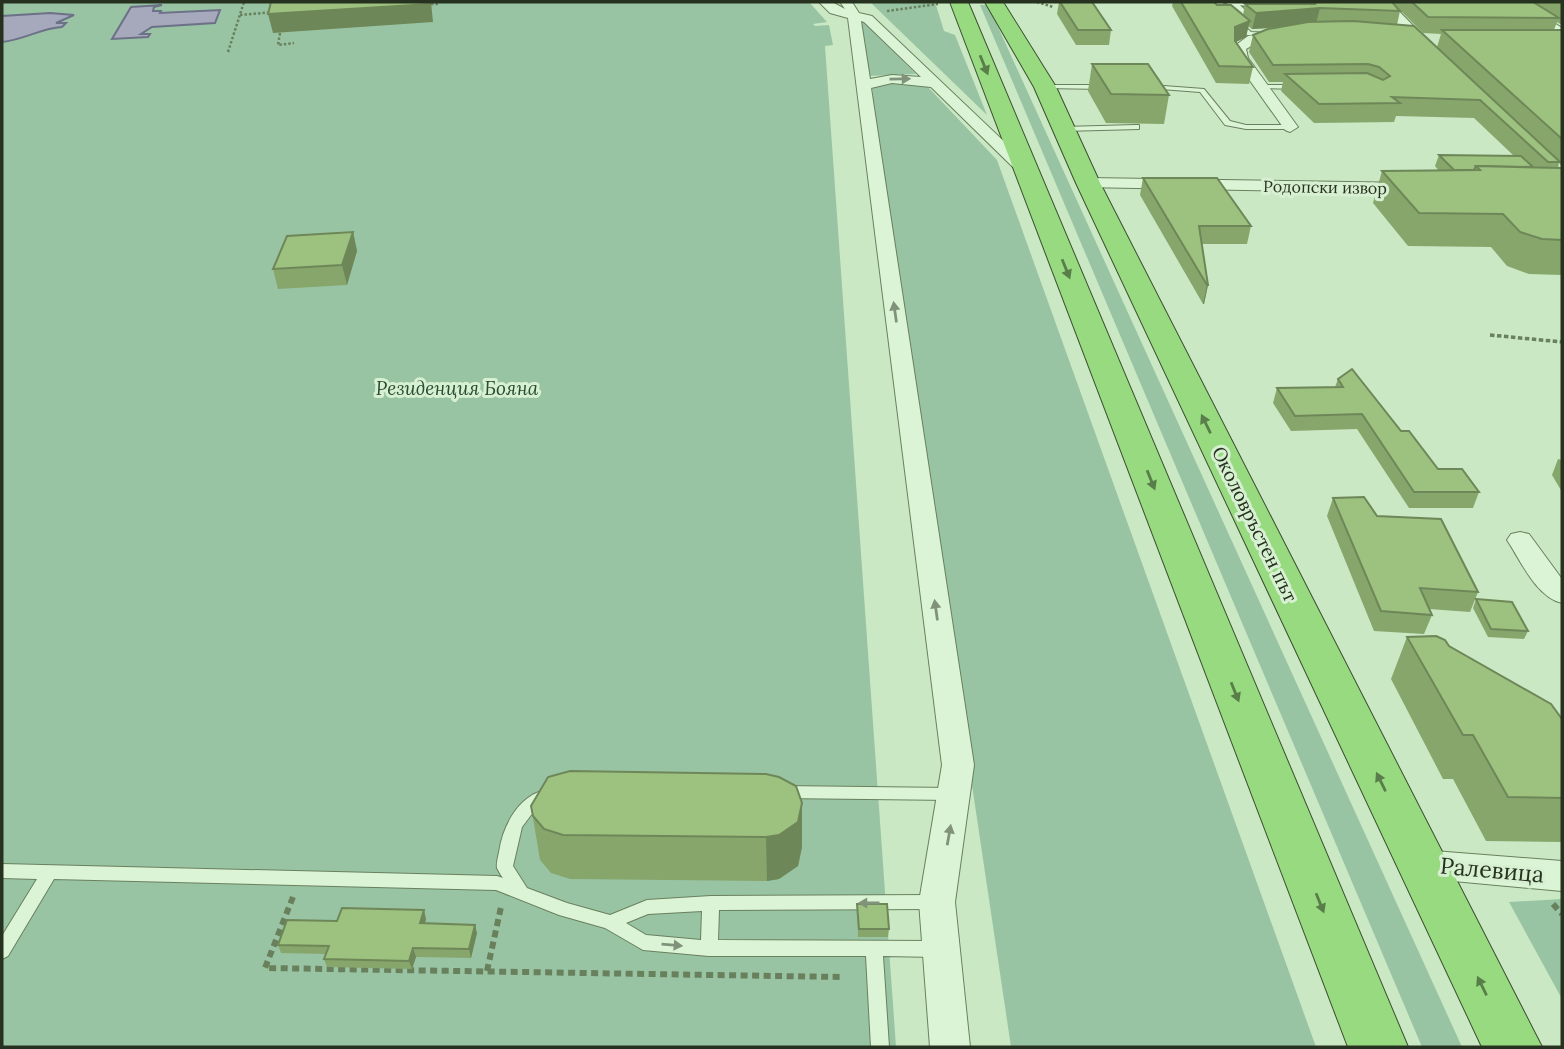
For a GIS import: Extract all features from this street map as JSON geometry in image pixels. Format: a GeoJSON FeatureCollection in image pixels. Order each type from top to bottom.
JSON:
{"type":"FeatureCollection","features":[{"type":"Feature","properties":{"kind":"highway","name":"Околовръстен път"},"geometry":{"type":"LineString","coordinates":[[995,2],[1042,83],[1088,183],[1512,1047]]}},
{"type":"Feature","properties":{"kind":"highway"},"geometry":{"type":"LineString","coordinates":[[950,3],[1027,171],[1378,1047]]}},
{"type":"Feature","properties":{"kind":"highway"},"geometry":{"type":"LineString","coordinates":[[1014,31],[1018,6]]}},
{"type":"Feature","properties":{"kind":"street"},"geometry":{"type":"LineString","coordinates":[[825,2],[834,10],[853,10],[868,19],[1027,171]]}},
{"type":"Feature","properties":{"kind":"street"},"geometry":{"type":"LineString","coordinates":[[1383,2],[1438,59]]}},
{"type":"Feature","properties":{"kind":"street"},"geometry":{"type":"LineString","coordinates":[[1513,2],[1562,33]]}},
{"type":"Feature","properties":{"kind":"street"},"geometry":{"type":"LineString","coordinates":[[853,10],[958,765],[956,794],[937,902],[950,1047]]}},
{"type":"Feature","properties":{"kind":"street"},"geometry":{"type":"LineString","coordinates":[[1392,34],[1445,40]]}},
{"type":"Feature","properties":{"kind":"street"},"geometry":{"type":"LineString","coordinates":[[1290,127],[1241,58],[1239,48],[1253,39],[1299,35]]}},
{"type":"Feature","properties":{"kind":"street"},"geometry":{"type":"LineString","coordinates":[[863,85],[892,79],[937,83]]}},
{"type":"Feature","properties":{"kind":"street","name":"Родопски извор"},"geometry":{"type":"LineString","coordinates":[[1088,183],[1426,189]]}},
{"type":"Feature","properties":{"kind":"street"},"geometry":{"type":"LineString","coordinates":[[1520,540],[1550,583],[1562,594]]}},
{"type":"Feature","properties":{"kind":"street","name":"Ралевица"},"geometry":{"type":"LineString","coordinates":[[1421,864],[1562,876]]}},
{"type":"Feature","properties":{"kind":"lane"},"geometry":{"type":"LineString","coordinates":[[1225,2],[1286,2]]}},
{"type":"Feature","properties":{"kind":"lane"},"geometry":{"type":"LineString","coordinates":[[1234,3],[1246,14],[1231,17],[1249,34],[1299,35]]}},
{"type":"Feature","properties":{"kind":"lane"},"geometry":{"type":"LineString","coordinates":[[1042,83],[1112,79]]}},
{"type":"Feature","properties":{"kind":"lane"},"geometry":{"type":"LineString","coordinates":[[1042,83],[1117,87]]}},
{"type":"Feature","properties":{"kind":"lane"},"geometry":{"type":"LineString","coordinates":[[1261,86],[1311,85]]}},
{"type":"Feature","properties":{"kind":"lane"},"geometry":{"type":"LineString","coordinates":[[1261,86],[1300,87]]}},
{"type":"Feature","properties":{"kind":"lane"},"geometry":{"type":"LineString","coordinates":[[1144,87],[1202,90],[1223,120],[1236,126],[1290,127]]}},
{"type":"Feature","properties":{"kind":"lane"},"geometry":{"type":"LineString","coordinates":[[1063,129],[1136,127]]}},
{"type":"Feature","properties":{"kind":"lane"},"geometry":{"type":"LineString","coordinates":[[513,888],[505,867],[509,838],[522,811],[548,794],[558,792]]}},
{"type":"Feature","properties":{"kind":"lane"},"geometry":{"type":"LineString","coordinates":[[770,792],[956,794]]}},
{"type":"Feature","properties":{"kind":"lane"},"geometry":{"type":"LineString","coordinates":[[2,871],[465,880],[513,888],[565,910],[610,922],[643,942],[709,948],[941,949]]}},
{"type":"Feature","properties":{"kind":"lane"},"geometry":{"type":"LineString","coordinates":[[2,951],[51,872]]}},
{"type":"Feature","properties":{"kind":"lane"},"geometry":{"type":"LineString","coordinates":[[610,922],[647,907],[711,903],[937,902]]}},
{"type":"Feature","properties":{"kind":"lane"},"geometry":{"type":"LineString","coordinates":[[709,948],[711,903]]}},
{"type":"Feature","properties":{"kind":"lane"},"geometry":{"type":"LineString","coordinates":[[874,949],[880,1047]]}},
{"type":"Feature","properties":{"kind":"path"},"geometry":{"type":"LineString","coordinates":[[228,52],[244,2]]}},
{"type":"Feature","properties":{"kind":"path"},"geometry":{"type":"LineString","coordinates":[[1037,2],[1053,7]]}},
{"type":"Feature","properties":{"kind":"path"},"geometry":{"type":"LineString","coordinates":[[853,10],[950,3]]}},
{"type":"Feature","properties":{"kind":"path"},"geometry":{"type":"LineString","coordinates":[[431,4],[438,4]]}},
{"type":"Feature","properties":{"kind":"path"},"geometry":{"type":"LineString","coordinates":[[240,15],[277,12]]}},
{"type":"Feature","properties":{"kind":"path"},"geometry":{"type":"LineString","coordinates":[[280,33],[278,45],[294,43]]}},
{"type":"Feature","properties":{"kind":"path"},"geometry":{"type":"LineString","coordinates":[[1490,335],[1562,342]]}},
{"type":"Feature","properties":{"kind":"path"},"geometry":{"type":"LineString","coordinates":[[300,876],[265,968],[842,977]]}},
{"type":"Feature","properties":{"kind":"path"},"geometry":{"type":"LineString","coordinates":[[487,971],[513,888]]}},
{"type":"Feature","properties":{"kind":"green space","name":"Резиденция Бояна"},"geometry":{"type":"Polygon","coordinates":[[[2,2],[809,2],[827,22],[813,24],[829,25],[833,45],[825,46],[896,1047],[2,1047],[2,2]]]}},
{"type":"Feature","properties":{"kind":"green space"},"geometry":{"type":"Polygon","coordinates":[[[870,2],[935,2],[944,31],[955,35],[987,115],[870,2]]]}},
{"type":"Feature","properties":{"kind":"green space"},"geometry":{"type":"Polygon","coordinates":[[[980,5],[988,5],[1462,1047],[1422,1047],[980,5]]]}},
{"type":"Feature","properties":{"kind":"green space"},"geometry":{"type":"Polygon","coordinates":[[[860,19],[916,74],[867,76],[860,19]]]}},
{"type":"Feature","properties":{"kind":"green space"},"geometry":{"type":"Polygon","coordinates":[[[885,81],[927,86],[997,160],[1316,1047],[1011,1047],[875,134],[872,85],[885,81]]]}},
{"type":"Feature","properties":{"kind":"green space"},"geometry":{"type":"Polygon","coordinates":[[[1562,899],[1562,999],[1509,902],[1562,899]]]}},
{"type":"Feature","properties":{"kind":"water"},"geometry":{"type":"Polygon","coordinates":[[[162,5],[154,7],[153,11],[161,11],[160,13],[220,10],[215,23],[152,27],[141,34],[150,34],[148,37],[112,39],[131,7],[162,5]]]}},
{"type":"Feature","properties":{"kind":"water"},"geometry":{"type":"Polygon","coordinates":[[[50,13],[74,15],[56,23],[66,23],[62,27],[2,42],[2,16],[50,13]]]}},
{"type":"Feature","properties":{"kind":"building"},"geometry":{"type":"Polygon","coordinates":[[[271,2],[430,2],[430,4],[268,14],[271,2]]]}},
{"type":"Feature","properties":{"kind":"building"},"geometry":{"type":"Polygon","coordinates":[[[1060,2],[1092,2],[1111,30],[1078,30],[1060,2]]]}},
{"type":"Feature","properties":{"kind":"building"},"geometry":{"type":"Polygon","coordinates":[[[1181,2],[1231,5],[1250,21],[1235,27],[1235,41],[1253,67],[1219,66],[1181,2]]]}},
{"type":"Feature","properties":{"kind":"building"},"geometry":{"type":"Polygon","coordinates":[[[1312,2],[1392,2],[1400,11],[1320,8],[1256,13],[1245,4],[1316,4],[1312,2]]]}},
{"type":"Feature","properties":{"kind":"building"},"geometry":{"type":"Polygon","coordinates":[[[1412,2],[1533,2],[1559,18],[1428,17],[1412,2]]]}},
{"type":"Feature","properties":{"kind":"building"},"geometry":{"type":"Polygon","coordinates":[[[1353,21],[1414,26],[1560,162],[1548,162],[1480,100],[1392,97],[1400,103],[1319,104],[1285,74],[1367,73],[1383,80],[1390,76],[1379,67],[1368,64],[1273,65],[1253,35],[1268,29],[1308,22],[1353,21]]]}},
{"type":"Feature","properties":{"kind":"building"},"geometry":{"type":"Polygon","coordinates":[[[1442,30],[1562,30],[1562,139],[1442,30]]]}},
{"type":"Feature","properties":{"kind":"building"},"geometry":{"type":"Polygon","coordinates":[[[1092,64],[1148,64],[1169,95],[1111,94],[1092,64]]]}},
{"type":"Feature","properties":{"kind":"building"},"geometry":{"type":"Polygon","coordinates":[[[1439,155],[1521,156],[1533,167],[1476,166],[1474,170],[1454,170],[1439,155]]]}},
{"type":"Feature","properties":{"kind":"building"},"geometry":{"type":"Polygon","coordinates":[[[1476,166],[1561,168],[1562,240],[1542,239],[1520,232],[1503,214],[1419,213],[1382,171],[1480,170],[1476,166]]]}},
{"type":"Feature","properties":{"kind":"building"},"geometry":{"type":"Polygon","coordinates":[[[1143,178],[1217,178],[1251,226],[1199,226],[1208,285],[1207,285],[1143,178]]]}},
{"type":"Feature","properties":{"kind":"building"},"geometry":{"type":"Polygon","coordinates":[[[353,232],[342,265],[273,269],[287,236],[353,232]]]}},
{"type":"Feature","properties":{"kind":"building"},"geometry":{"type":"Polygon","coordinates":[[[1352,369],[1401,431],[1409,431],[1438,469],[1462,469],[1479,492],[1414,492],[1362,414],[1295,416],[1277,388],[1343,387],[1338,379],[1352,369]]]}},
{"type":"Feature","properties":{"kind":"building"},"geometry":{"type":"Polygon","coordinates":[[[1364,497],[1377,516],[1441,519],[1478,592],[1420,588],[1432,615],[1381,611],[1333,498],[1364,497]]]}},
{"type":"Feature","properties":{"kind":"building"},"geometry":{"type":"Polygon","coordinates":[[[1476,599],[1512,602],[1528,631],[1491,629],[1476,599]]]}},
{"type":"Feature","properties":{"kind":"building"},"geometry":{"type":"Polygon","coordinates":[[[1436,636],[1551,704],[1562,719],[1562,798],[1508,797],[1473,735],[1463,735],[1407,637],[1436,636]]]}},
{"type":"Feature","properties":{"kind":"building"},"geometry":{"type":"Polygon","coordinates":[[[570,771],[766,774],[796,786],[802,803],[798,822],[779,835],[766,837],[563,835],[544,829],[533,816],[531,806],[548,777],[570,771]]]}},
{"type":"Feature","properties":{"kind":"building"},"geometry":{"type":"Polygon","coordinates":[[[857,904],[887,904],[889,929],[859,929],[857,904]]]}},
{"type":"Feature","properties":{"kind":"building"},"geometry":{"type":"Polygon","coordinates":[[[342,908],[424,910],[420,923],[475,925],[469,949],[413,948],[409,961],[324,959],[329,946],[278,945],[287,920],[337,921],[342,908]]]}}]}
